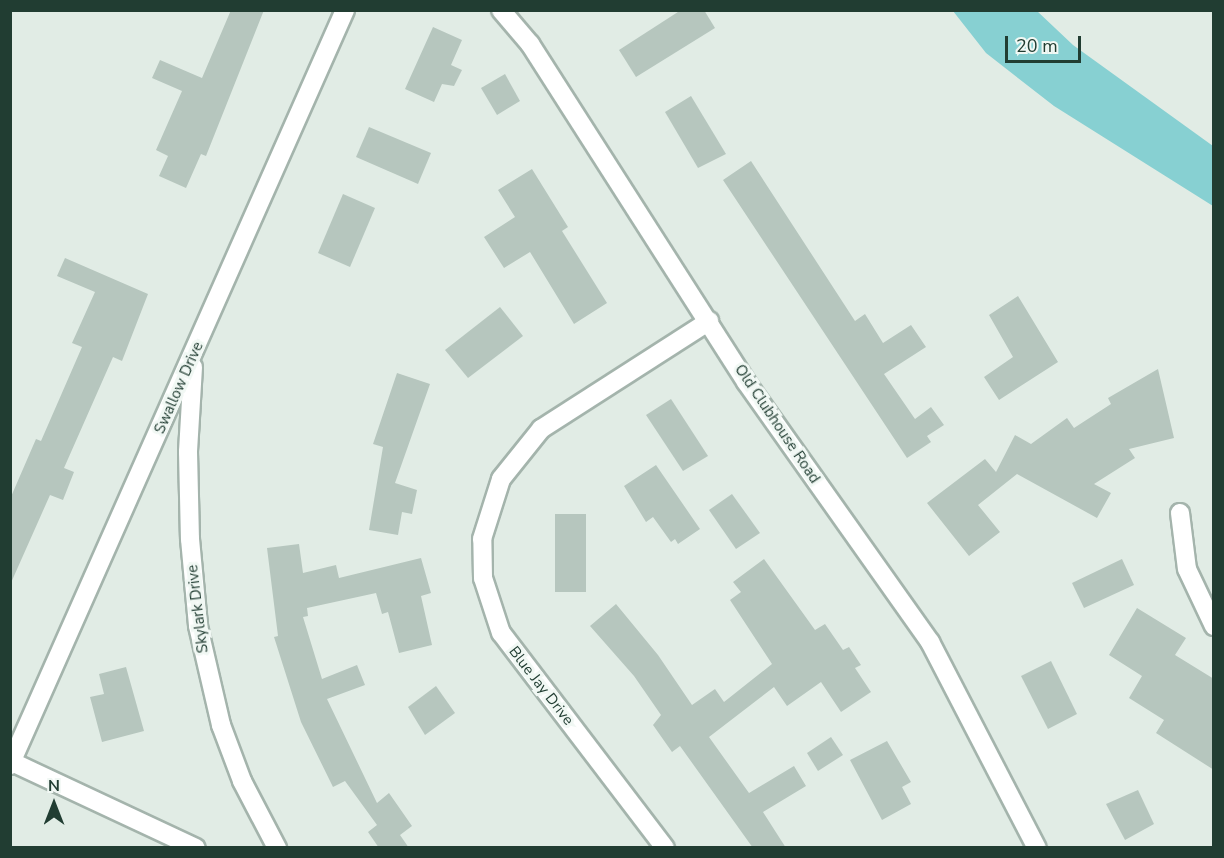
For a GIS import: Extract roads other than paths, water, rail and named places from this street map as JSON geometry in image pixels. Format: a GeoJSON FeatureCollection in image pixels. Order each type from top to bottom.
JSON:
{"type":"FeatureCollection","features":[{"type":"Feature","properties":{"kind":"street","name":"Swallow Drive"},"geometry":{"type":"LineString","coordinates":[[11,763],[345,10]]}},
{"type":"Feature","properties":{"kind":"street","name":"Old Clubhouse Road"},"geometry":{"type":"LineString","coordinates":[[501,10],[530,45],[746,382],[930,642],[1037,848]]}},
{"type":"Feature","properties":{"kind":"street","name":"Blue Jay Drive"},"geometry":{"type":"LineString","coordinates":[[665,848],[501,633],[483,578],[482,539],[501,479],[541,429],[709,321]]}},
{"type":"Feature","properties":{"kind":"street","name":"Skylark Drive"},"geometry":{"type":"LineString","coordinates":[[193,356],[188,452],[190,539],[198,626],[221,725],[242,781],[277,848]]}},
{"type":"Feature","properties":{"kind":"street"},"geometry":{"type":"LineString","coordinates":[[1180,513],[1187,569],[1214,626]]}},
{"type":"Feature","properties":{"kind":"street"},"geometry":{"type":"LineString","coordinates":[[11,763],[196,848]]}},
{"type":"Feature","properties":{"kind":"water"},"geometry":{"type":"Polygon","coordinates":[[[953,11],[1037,11],[1073,45],[1213,146],[1213,206],[1054,106],[986,53],[953,11]]]}}]}
